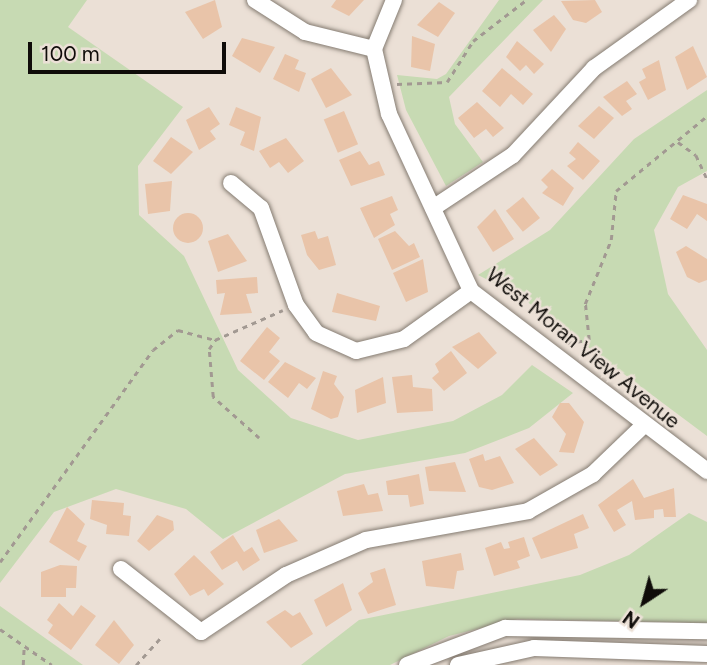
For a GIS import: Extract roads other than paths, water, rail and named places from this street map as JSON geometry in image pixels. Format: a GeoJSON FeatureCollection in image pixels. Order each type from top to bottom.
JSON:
{"type":"FeatureCollection","features":[{"type":"Feature","properties":{"kind":"street"},"geometry":{"type":"LineString","coordinates":[[255,0],[305,32],[374,49],[394,0]]}},
{"type":"Feature","properties":{"kind":"street"},"geometry":{"type":"LineString","coordinates":[[433,208],[513,155],[594,68],[689,0]]}},
{"type":"Feature","properties":{"kind":"street","name":"West Moran View Avenue"},"geometry":{"type":"LineString","coordinates":[[374,49],[389,114],[471,291],[707,471]]}},
{"type":"Feature","properties":{"kind":"street"},"geometry":{"type":"LineString","coordinates":[[231,183],[261,208],[296,305],[316,333],[356,351],[404,340],[471,291]]}},
{"type":"Feature","properties":{"kind":"street"},"geometry":{"type":"LineString","coordinates":[[121,569],[201,632],[286,575],[366,540],[528,511],[593,474],[644,425]]}},
{"type":"Feature","properties":{"kind":"street"},"geometry":{"type":"LineString","coordinates":[[407,665],[505,628],[707,631]]}},
{"type":"Feature","properties":{"kind":"street"},"geometry":{"type":"LineString","coordinates":[[458,665],[534,648],[707,654]]}}]}
